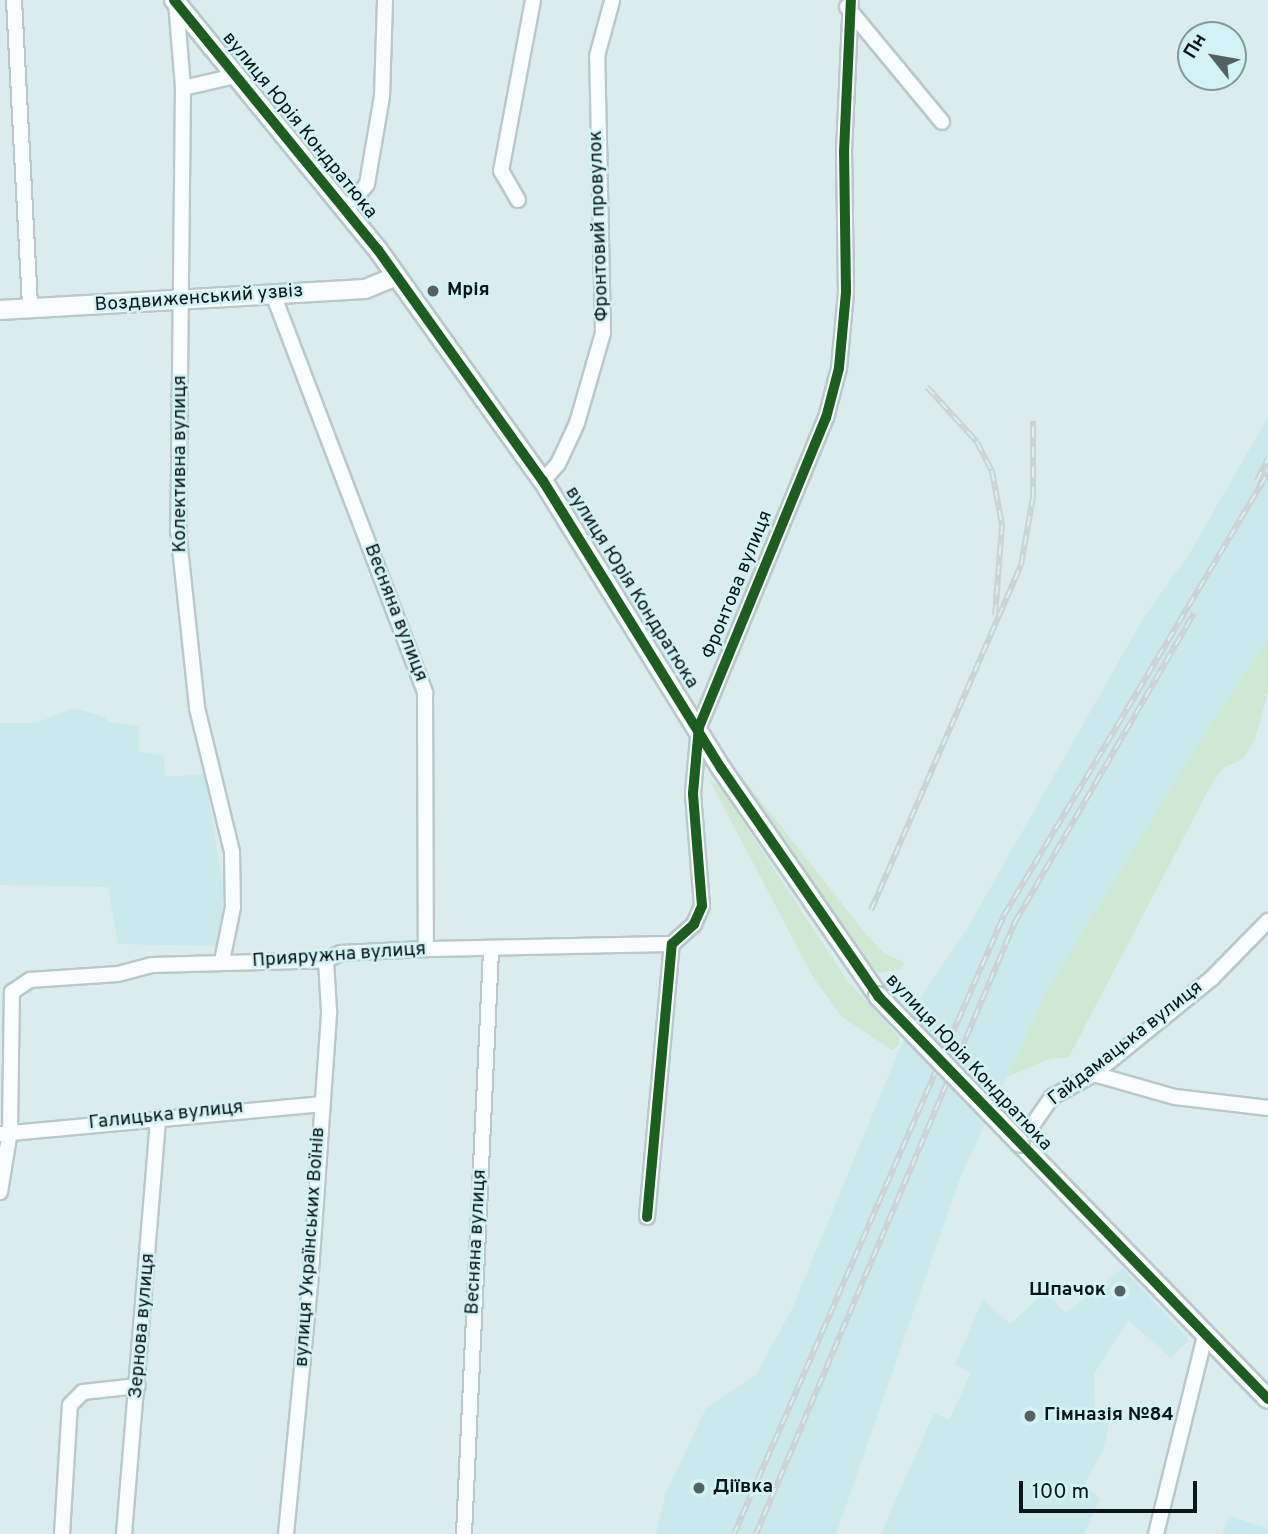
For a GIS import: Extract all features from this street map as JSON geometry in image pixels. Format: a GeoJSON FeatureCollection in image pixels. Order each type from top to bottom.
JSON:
{"type":"FeatureCollection","features":[{"type":"Feature","properties":{"kind":"street"},"geometry":{"type":"LineString","coordinates":[[14,0],[30,310]]}},
{"type":"Feature","properties":{"kind":"street"},"geometry":{"type":"LineString","coordinates":[[346,210],[367,184],[382,96],[385,0]]}},
{"type":"Feature","properties":{"kind":"street"},"geometry":{"type":"LineString","coordinates":[[517,200],[502,171],[533,0]]}},
{"type":"Feature","properties":{"kind":"street","name":"вулиця Юрія Кондратюка"},"geometry":{"type":"LineString","coordinates":[[175,1],[346,210],[543,481],[793,877],[878,996],[1268,1399]]}},
{"type":"Feature","properties":{"kind":"street","name":"Колективна вулиця"},"geometry":{"type":"LineString","coordinates":[[175,1],[184,88],[178,529],[197,708],[232,852],[233,907],[222,961]]}},
{"type":"Feature","properties":{"kind":"street","name":"Фронтовий провулок"},"geometry":{"type":"LineString","coordinates":[[543,481],[558,464],[577,423],[603,333],[597,56],[612,1]]}},
{"type":"Feature","properties":{"kind":"street","name":"Фронтова вулиця"},"geometry":{"type":"LineString","coordinates":[[847,3],[943,122]]}},
{"type":"Feature","properties":{"kind":"street","name":"Фронтова вулиця"},"geometry":{"type":"LineString","coordinates":[[672,944],[694,924],[702,906],[692,793],[699,727],[826,418],[839,368],[846,292],[847,3]]}},
{"type":"Feature","properties":{"kind":"street"},"geometry":{"type":"LineString","coordinates":[[184,88],[235,76]]}},
{"type":"Feature","properties":{"kind":"street","name":"Воздвиженський узвіз"},"geometry":{"type":"LineString","coordinates":[[0,310],[366,289],[395,277]]}},
{"type":"Feature","properties":{"kind":"street","name":"Весняна вулиця"},"geometry":{"type":"LineString","coordinates":[[273,294],[425,693],[426,949]]}},
{"type":"Feature","properties":{"kind":"street","name":"Гайдамацька вулиця"},"geometry":{"type":"LineString","coordinates":[[1020,1143],[1052,1097],[1094,1074],[1212,978],[1268,920]]}},
{"type":"Feature","properties":{"kind":"street"},"geometry":{"type":"LineString","coordinates":[[647,1217],[672,944]]}},
{"type":"Feature","properties":{"kind":"street","name":"Прияружна вулиця"},"geometry":{"type":"LineString","coordinates":[[6,992],[30,980],[222,961],[326,960],[341,953],[426,949],[491,951],[672,944]]}},
{"type":"Feature","properties":{"kind":"street","name":"Весняна вулиця"},"geometry":{"type":"LineString","coordinates":[[464,1534],[491,951]]}},
{"type":"Feature","properties":{"kind":"street","name":"вулиця Українських Воїнів"},"geometry":{"type":"LineString","coordinates":[[286,1534],[323,1104],[329,1011],[326,960]]}},
{"type":"Feature","properties":{"kind":"street"},"geometry":{"type":"LineString","coordinates":[[0,1192],[5,1133],[6,992]]}},
{"type":"Feature","properties":{"kind":"street"},"geometry":{"type":"LineString","coordinates":[[1094,1074],[1175,1097],[1268,1108]]}},
{"type":"Feature","properties":{"kind":"street","name":"Галицька вулиця"},"geometry":{"type":"LineString","coordinates":[[5,1133],[323,1104]]}},
{"type":"Feature","properties":{"kind":"street","name":"Зернова вулиця"},"geometry":{"type":"LineString","coordinates":[[124,1534],[158,1117]]}},
{"type":"Feature","properties":{"kind":"street"},"geometry":{"type":"LineString","coordinates":[[1156,1534],[1205,1336]]}},
{"type":"Feature","properties":{"kind":"street"},"geometry":{"type":"LineString","coordinates":[[62,1534],[70,1405],[83,1392],[138,1386]]}},
{"type":"Feature","properties":{"kind":"shaded area"},"geometry":{"type":"Polygon","coordinates":[[[1268,417],[1268,639],[1198,744],[1046,992],[960,1178],[836,1534],[656,1534],[666,1493],[706,1408],[756,1375],[792,1309],[922,995],[967,929],[1144,617],[1188,556],[1268,417]]]}},
{"type":"Feature","properties":{"kind":"shaded area"},"geometry":{"type":"Polygon","coordinates":[[[74,708],[105,717],[109,722],[139,726],[139,751],[164,756],[165,777],[205,774],[223,887],[221,946],[118,944],[108,887],[0,885],[0,723],[36,723],[74,708]]]}},
{"type":"Feature","properties":{"kind":"shaded area","name":"Гімназія №84"},"geometry":{"type":"Polygon","coordinates":[[[1123,1268],[1189,1340],[1171,1358],[1128,1320],[1094,1374],[1095,1409],[1110,1413],[1105,1445],[1085,1484],[1100,1499],[1084,1534],[881,1534],[934,1413],[949,1420],[971,1373],[955,1365],[983,1299],[1010,1324],[1045,1292],[1066,1313],[1123,1268]]]}},
{"type":"Feature","properties":{"kind":"shaded area"},"geometry":{"type":"Polygon","coordinates":[[[1229,1516],[1268,1528],[1268,1534],[1223,1534],[1229,1516]]]}},
{"type":"Feature","properties":{"kind":"green space"},"geometry":{"type":"Polygon","coordinates":[[[1268,639],[1268,692],[1255,739],[1243,759],[1223,768],[1211,785],[1068,1058],[1052,1058],[1007,1077],[1046,992],[1198,744],[1268,639]]]}},
{"type":"Feature","properties":{"kind":"green space"},"geometry":{"type":"Polygon","coordinates":[[[730,762],[866,934],[885,954],[904,962],[902,969],[879,973],[855,948],[778,839],[730,762]]]}},
{"type":"Feature","properties":{"kind":"green space"},"geometry":{"type":"Polygon","coordinates":[[[710,781],[718,784],[846,979],[899,1037],[899,1045],[892,1050],[842,1017],[813,977],[710,781]]]}},
{"type":"Feature","properties":{"kind":"railway"},"geometry":{"type":"LineString","coordinates":[[927,387],[977,442],[992,471],[1002,525],[995,615]]}},
{"type":"Feature","properties":{"kind":"railway"},"geometry":{"type":"LineString","coordinates":[[871,910],[1021,565],[1033,497],[1033,421]]}},
{"type":"Feature","properties":{"kind":"railway"},"geometry":{"type":"LineString","coordinates":[[1257,481],[1268,458]]}},
{"type":"Feature","properties":{"kind":"railway"},"geometry":{"type":"LineString","coordinates":[[734,1534],[1004,915],[1268,473]]}},
{"type":"Feature","properties":{"kind":"railway"},"geometry":{"type":"LineString","coordinates":[[756,1534],[1015,922],[1194,613]]}},
{"type":"Feature","properties":{"kind":"cycle path"},"geometry":{"type":"LineString","coordinates":[[174,0],[378,250],[543,481],[721,768],[878,996],[1268,1399]]}},
{"type":"Feature","properties":{"kind":"cycle path"},"geometry":{"type":"LineString","coordinates":[[647,1217],[672,944],[694,924],[702,906],[693,793],[699,727],[826,418],[839,368],[846,292],[844,152],[851,0]]}},
{"type":"Feature","properties":{"kind":"place","name":"Мрія"},"geometry":{"type":"Point","coordinates":[433,291]}},
{"type":"Feature","properties":{"kind":"place","name":"Шпачок"},"geometry":{"type":"Point","coordinates":[1120,1291]}},
{"type":"Feature","properties":{"kind":"place","name":"Гімназія №84"},"geometry":{"type":"Point","coordinates":[1030,1416]}},
{"type":"Feature","properties":{"kind":"place","name":"Діївка"},"geometry":{"type":"Point","coordinates":[699,1488]}}]}
